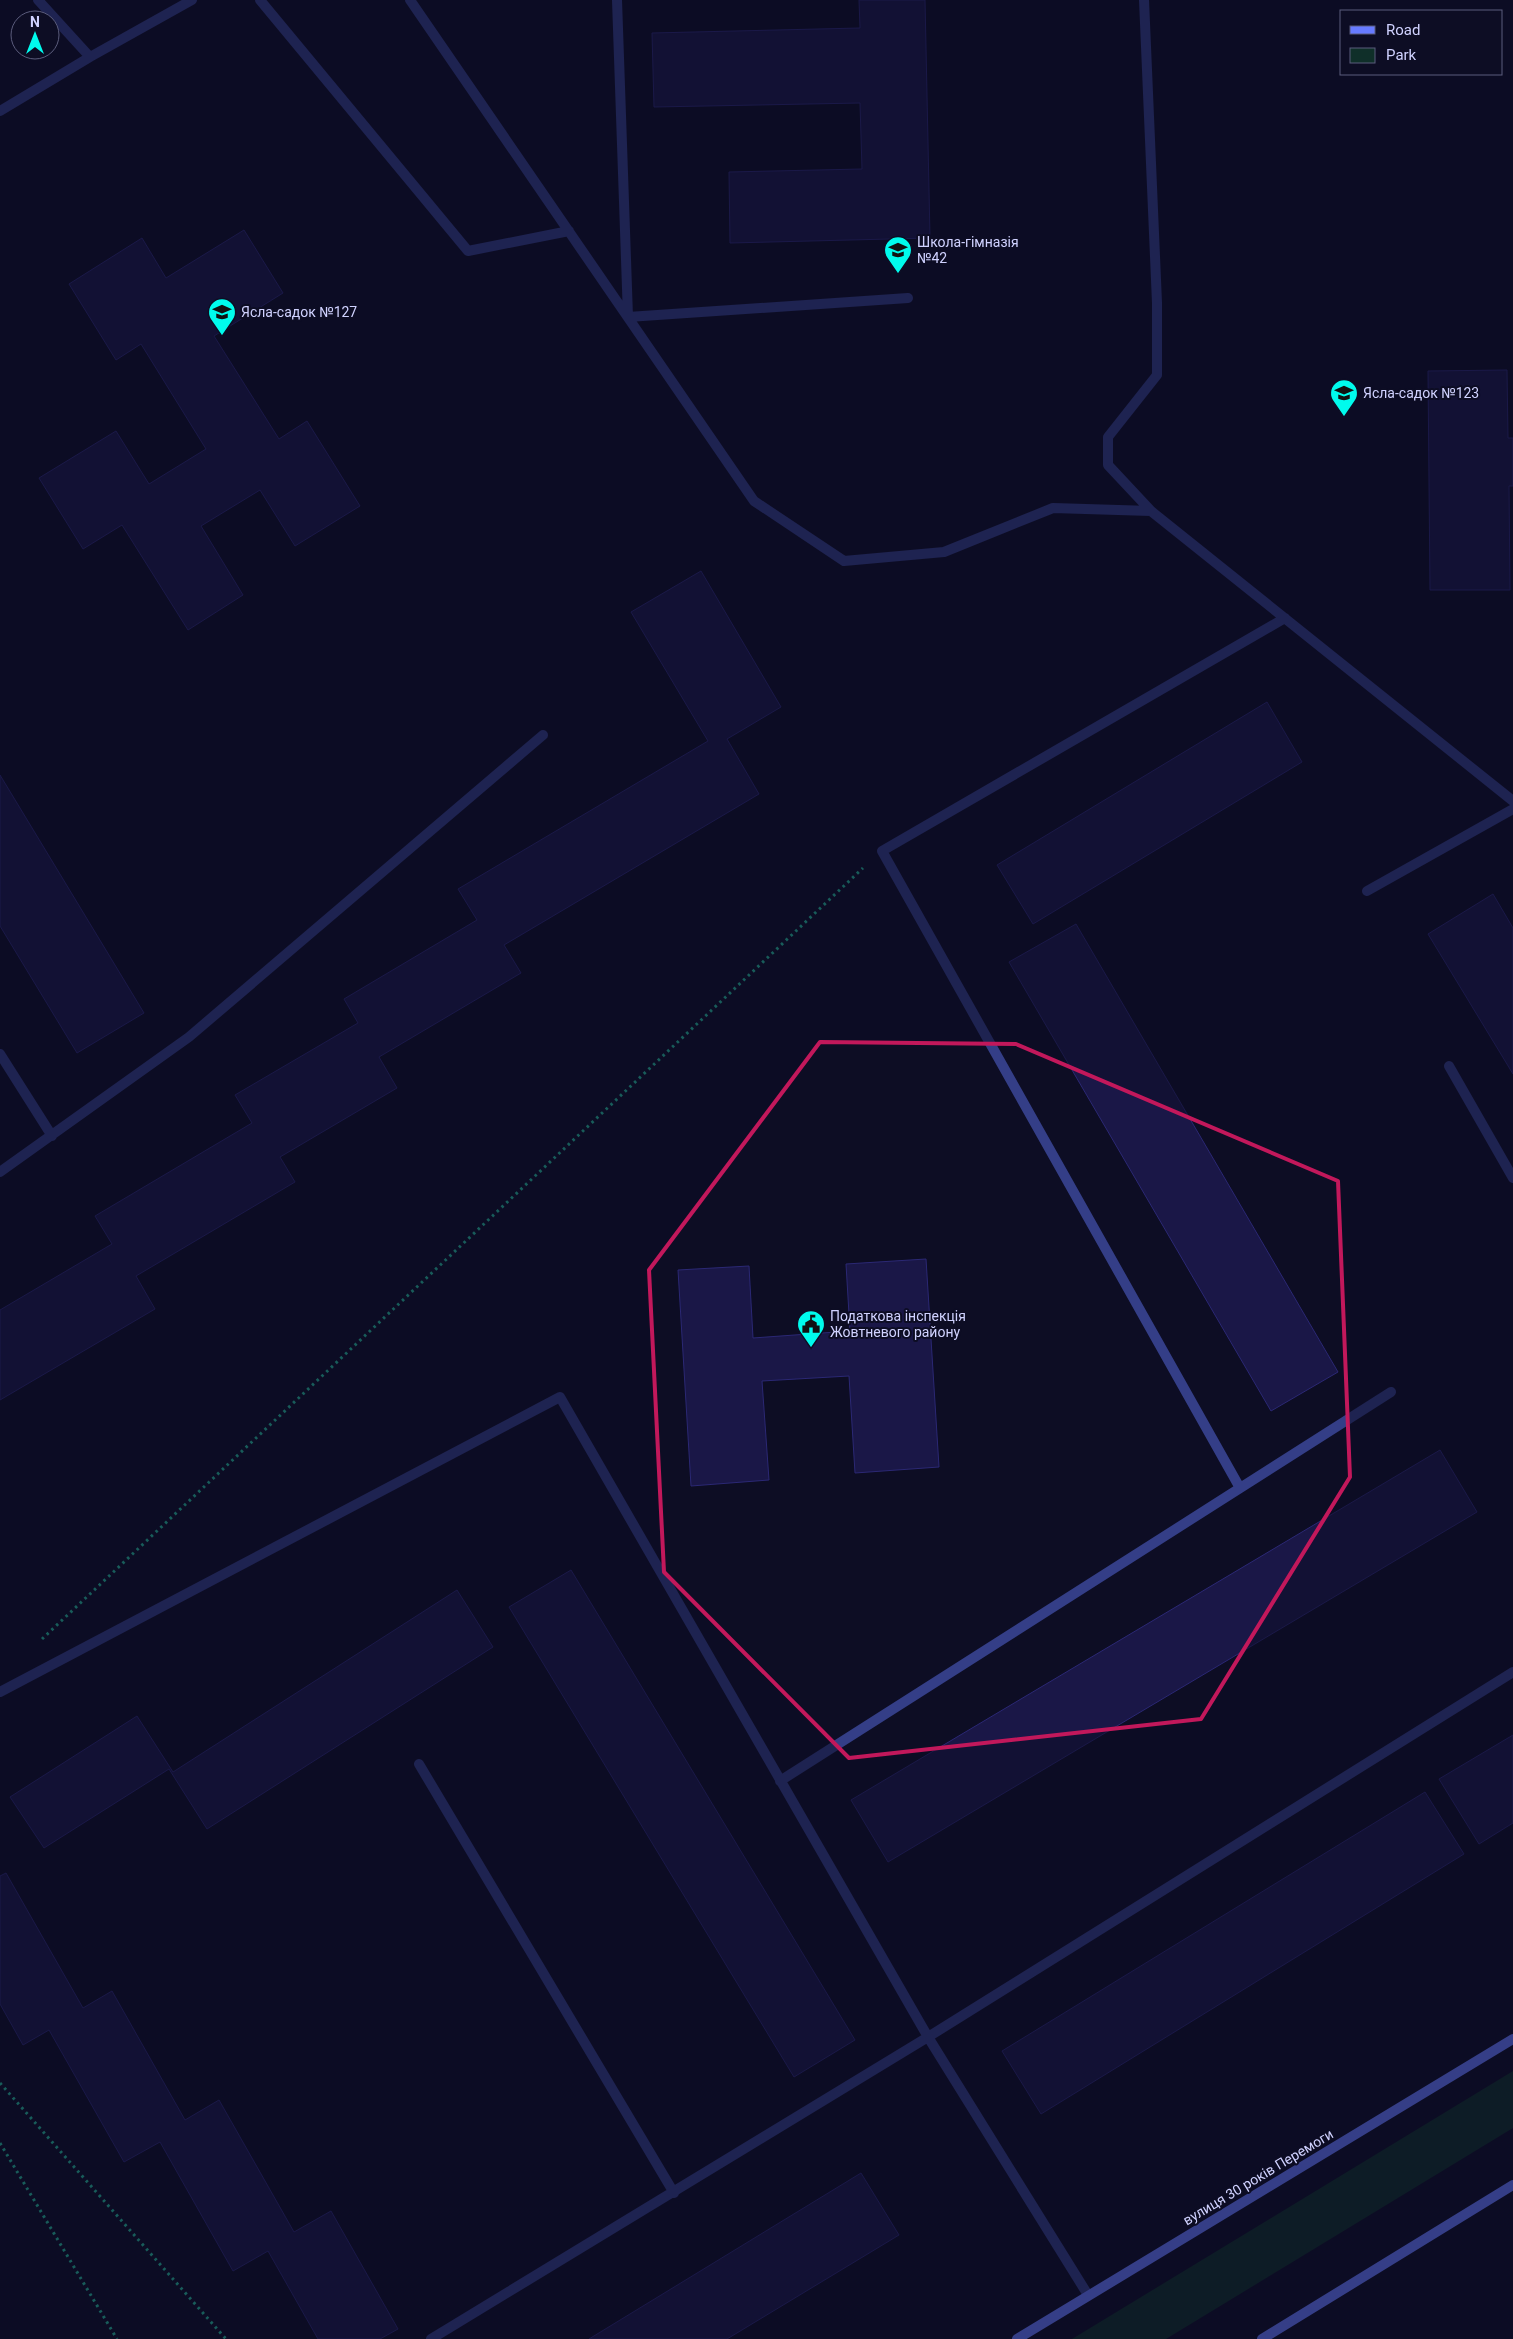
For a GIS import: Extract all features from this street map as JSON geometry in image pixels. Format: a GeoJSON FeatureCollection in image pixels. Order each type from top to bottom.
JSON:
{"type":"FeatureCollection","features":[{"type":"Feature","properties":{"kind":"street","name":"вулиця 30 років Перемоги"},"geometry":{"type":"LineString","coordinates":[[1017,2339],[1513,2039]]}},
{"type":"Feature","properties":{"kind":"street"},"geometry":{"type":"LineString","coordinates":[[1262,2339],[1513,2185]]}},
{"type":"Feature","properties":{"kind":"lane"},"geometry":{"type":"LineString","coordinates":[[38,0],[90,57]]}},
{"type":"Feature","properties":{"kind":"lane"},"geometry":{"type":"LineString","coordinates":[[0,110],[192,0]]}},
{"type":"Feature","properties":{"kind":"lane"},"geometry":{"type":"LineString","coordinates":[[260,0],[468,251],[568,231]]}},
{"type":"Feature","properties":{"kind":"lane"},"geometry":{"type":"LineString","coordinates":[[410,0],[754,501],[844,561],[944,552],[1053,508],[1151,511]]}},
{"type":"Feature","properties":{"kind":"lane"},"geometry":{"type":"LineString","coordinates":[[617,0],[628,317]]}},
{"type":"Feature","properties":{"kind":"lane"},"geometry":{"type":"LineString","coordinates":[[1144,0],[1157,303],[1157,375],[1108,437],[1108,464],[1151,511],[1513,801]]}},
{"type":"Feature","properties":{"kind":"lane"},"geometry":{"type":"LineString","coordinates":[[628,317],[908,298]]}},
{"type":"Feature","properties":{"kind":"lane"},"geometry":{"type":"LineString","coordinates":[[1240,1488],[882,851],[1285,618]]}},
{"type":"Feature","properties":{"kind":"lane"},"geometry":{"type":"LineString","coordinates":[[0,1172],[189,1037],[543,735]]}},
{"type":"Feature","properties":{"kind":"lane"},"geometry":{"type":"LineString","coordinates":[[1367,891],[1513,809]]}},
{"type":"Feature","properties":{"kind":"lane"},"geometry":{"type":"LineString","coordinates":[[0,1054],[52,1136]]}},
{"type":"Feature","properties":{"kind":"lane"},"geometry":{"type":"LineString","coordinates":[[1449,1066],[1513,1178]]}},
{"type":"Feature","properties":{"kind":"lane"},"geometry":{"type":"LineString","coordinates":[[780,1781],[1390,1392]]}},
{"type":"Feature","properties":{"kind":"lane"},"geometry":{"type":"LineString","coordinates":[[0,1692],[560,1397],[928,2037],[1088,2295]]}},
{"type":"Feature","properties":{"kind":"lane"},"geometry":{"type":"LineString","coordinates":[[431,2339],[928,2037],[1513,1672]]}},
{"type":"Feature","properties":{"kind":"lane"},"geometry":{"type":"LineString","coordinates":[[419,1764],[674,2193]]}},
{"type":"Feature","properties":{"kind":"path"},"geometry":{"type":"LineString","coordinates":[[36,1645],[882,851]]}},
{"type":"Feature","properties":{"kind":"path"},"geometry":{"type":"LineString","coordinates":[[0,2083],[226,2339]]}},
{"type":"Feature","properties":{"kind":"path"},"geometry":{"type":"LineString","coordinates":[[0,2143],[117,2339]]}},
{"type":"Feature","properties":{"kind":"highlighted area"},"geometry":{"type":"Polygon","coordinates":[[[820,1042],[1016,1044],[1338,1181],[1350,1477],[1201,1719],[849,1758],[664,1572],[649,1270],[820,1042]]]}},
{"type":"Feature","properties":{"kind":"green space"},"geometry":{"type":"Polygon","coordinates":[[[1513,2071],[1513,2128],[1166,2339],[1072,2339],[1513,2071]]]}},
{"type":"Feature","properties":{"kind":"building"},"geometry":{"type":"Polygon","coordinates":[[[859,0],[925,0],[930,238],[730,243],[729,172],[862,169],[860,103],[654,107],[652,33],[860,28],[859,0]]]}},
{"type":"Feature","properties":{"kind":"building"},"geometry":{"type":"Polygon","coordinates":[[[244,230],[283,293],[214,336],[279,439],[307,421],[360,506],[295,546],[260,490],[201,526],[243,595],[188,630],[122,525],[83,549],[39,478],[116,431],[149,484],[206,449],[141,344],[116,360],[69,284],[142,238],[166,278],[244,230]]]}},
{"type":"Feature","properties":{"kind":"building"},"geometry":{"type":"Polygon","coordinates":[[[1507,370],[1508,438],[1513,438],[1513,486],[1509,486],[1510,590],[1430,590],[1428,371],[1507,370]]]}},
{"type":"Feature","properties":{"kind":"building"},"geometry":{"type":"Polygon","coordinates":[[[701,571],[781,707],[727,739],[759,794],[504,945],[521,973],[379,1057],[397,1088],[280,1157],[295,1182],[136,1276],[155,1309],[0,1400],[0,1310],[112,1244],[95,1216],[252,1123],[235,1095],[358,1023],[344,999],[477,920],[458,889],[708,741],[631,612],[701,571]]]}},
{"type":"Feature","properties":{"kind":"building"},"geometry":{"type":"Polygon","coordinates":[[[1267,702],[1302,762],[1033,924],[997,865],[1267,702]]]}},
{"type":"Feature","properties":{"kind":"building"},"geometry":{"type":"Polygon","coordinates":[[[0,775],[144,1013],[77,1053],[0,926],[0,775]]]}},
{"type":"Feature","properties":{"kind":"building"},"geometry":{"type":"Polygon","coordinates":[[[1493,894],[1513,928],[1513,1074],[1428,934],[1493,894]]]}},
{"type":"Feature","properties":{"kind":"building"},"geometry":{"type":"Polygon","coordinates":[[[1076,924],[1338,1372],[1271,1411],[1009,962],[1076,924]]]}},
{"type":"Feature","properties":{"kind":"building"},"geometry":{"type":"Polygon","coordinates":[[[926,1259],[939,1467],[855,1473],[849,1376],[762,1381],[769,1480],[691,1486],[678,1270],[749,1266],[753,1338],[850,1331],[846,1264],[926,1259]]]}},
{"type":"Feature","properties":{"kind":"building"},"geometry":{"type":"Polygon","coordinates":[[[1440,1450],[1477,1512],[888,1862],[851,1800],[1440,1450]]]}},
{"type":"Feature","properties":{"kind":"building"},"geometry":{"type":"Polygon","coordinates":[[[571,1570],[855,2040],[794,2077],[509,1607],[571,1570]]]}},
{"type":"Feature","properties":{"kind":"building"},"geometry":{"type":"Polygon","coordinates":[[[457,1590],[493,1647],[207,1829],[169,1769],[44,1848],[10,1797],[137,1716],[173,1772],[457,1590]]]}},
{"type":"Feature","properties":{"kind":"building"},"geometry":{"type":"Polygon","coordinates":[[[1513,1735],[1513,1823],[1479,1844],[1439,1779],[1513,1735]]]}},
{"type":"Feature","properties":{"kind":"building"},"geometry":{"type":"Polygon","coordinates":[[[1425,1792],[1464,1854],[1041,2114],[1002,2051],[1425,1792]]]}},
{"type":"Feature","properties":{"kind":"building"},"geometry":{"type":"Polygon","coordinates":[[[6,1873],[83,2008],[112,1991],[185,2120],[219,2100],[294,2232],[331,2211],[398,2329],[380,2339],[318,2339],[268,2251],[233,2271],[160,2142],[124,2162],[49,2030],[23,2045],[0,2004],[0,1876],[6,1873]]]}},
{"type":"Feature","properties":{"kind":"building"},"geometry":{"type":"Polygon","coordinates":[[[861,2173],[899,2235],[727,2339],[589,2339],[861,2173]]]}},
{"type":"Feature","properties":{"kind":"place","name":"Школа-гімназія №42"},"geometry":{"type":"Point","coordinates":[898,274]}},
{"type":"Feature","properties":{"kind":"place","name":"Ясла-садок №127"},"geometry":{"type":"Point","coordinates":[222,336]}},
{"type":"Feature","properties":{"kind":"place","name":"Ясла-садок №123"},"geometry":{"type":"Point","coordinates":[1344,417]}},
{"type":"Feature","properties":{"kind":"place","name":"Податкова інспекція Жовтневого району"},"geometry":{"type":"Point","coordinates":[811,1348]}}]}
